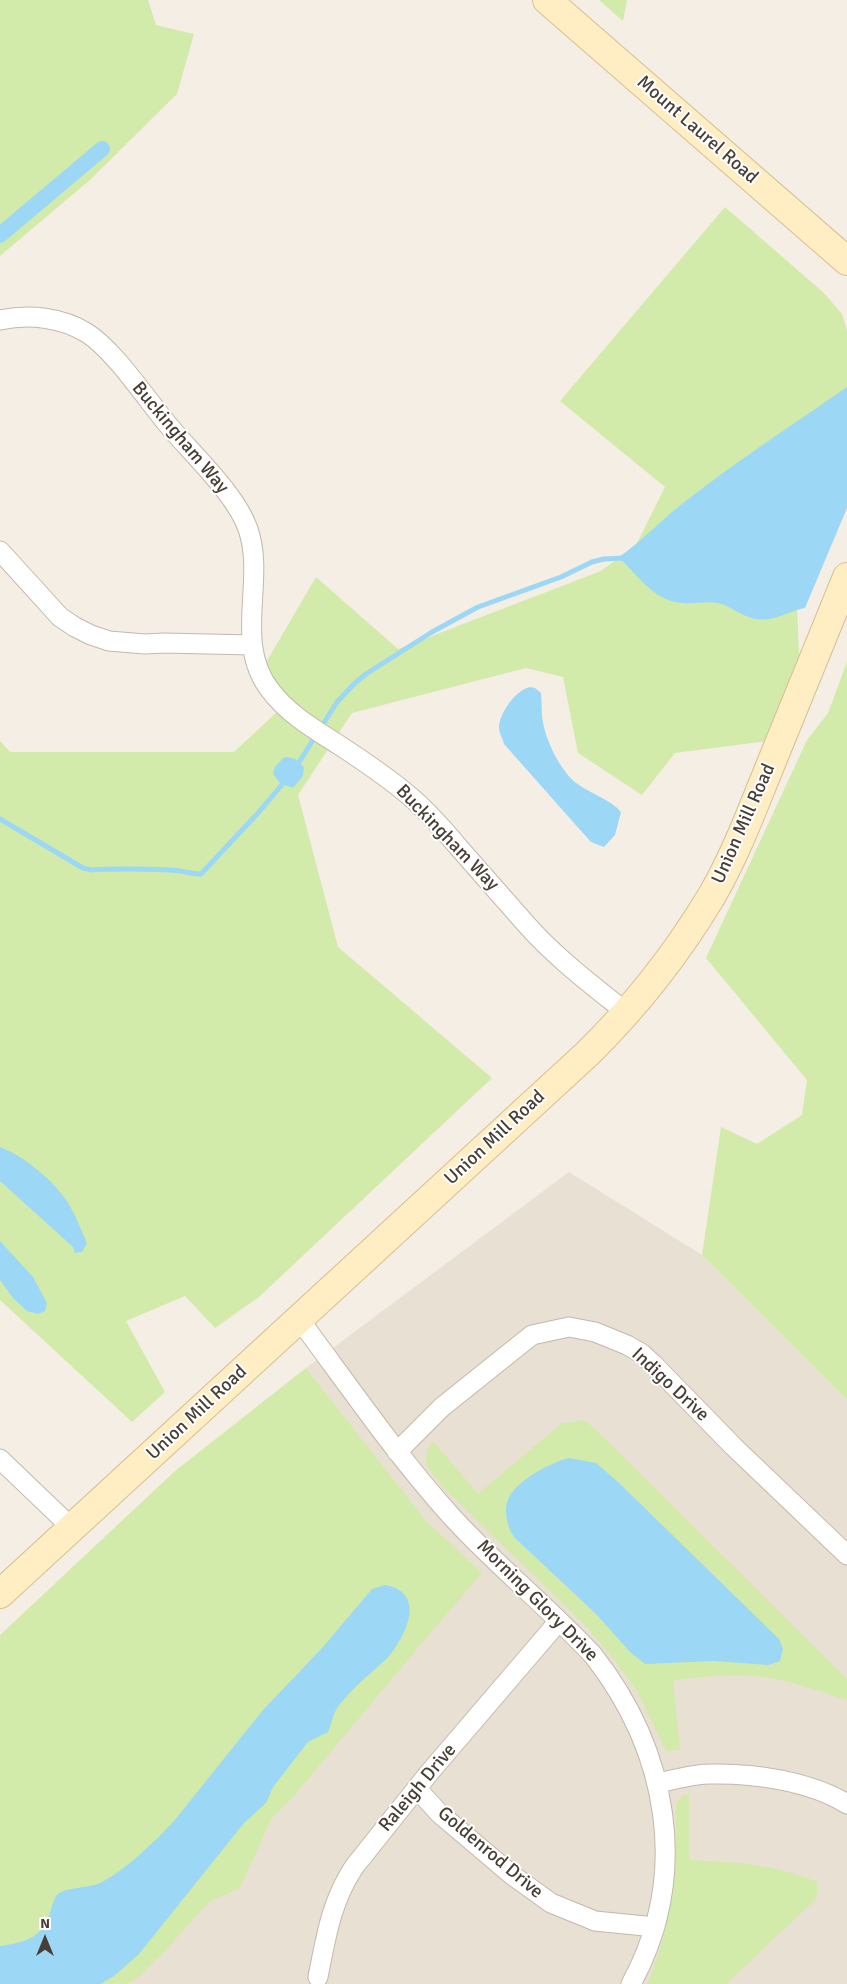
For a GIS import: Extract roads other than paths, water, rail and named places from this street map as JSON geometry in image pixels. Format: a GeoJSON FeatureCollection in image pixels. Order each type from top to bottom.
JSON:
{"type":"FeatureCollection","features":[{"type":"Feature","properties":{"kind":"street","name":"Mount Laurel Road"},"geometry":{"type":"LineString","coordinates":[[547,0],[847,261]]}},
{"type":"Feature","properties":{"kind":"street","name":"Buckingham Way"},"geometry":{"type":"LineString","coordinates":[[0,320],[14,317],[53,320],[72,326],[88,334],[121,367],[230,498],[248,529],[252,547],[252,645],[258,670],[281,704],[298,718],[377,770],[414,800],[445,830],[527,925],[553,951],[627,1013]]}},
{"type":"Feature","properties":{"kind":"street"},"geometry":{"type":"LineString","coordinates":[[0,551],[60,617],[75,627],[109,641],[145,644],[252,645]]}},
{"type":"Feature","properties":{"kind":"street","name":"Union Mill Road"},"geometry":{"type":"LineString","coordinates":[[0,1594],[587,1054],[627,1013],[676,953],[724,872],[761,788],[847,577]]}},
{"type":"Feature","properties":{"kind":"street","name":"Morning Glory Drive"},"geometry":{"type":"LineString","coordinates":[[299,1319],[397,1452],[453,1518],[593,1655],[625,1702],[646,1746],[657,1783],[664,1827],[665,1870],[663,1892],[655,1927],[645,1956],[631,1984]]}},
{"type":"Feature","properties":{"kind":"street","name":"Indigo Drive"},"geometry":{"type":"LineString","coordinates":[[397,1452],[442,1407],[532,1334],[569,1327],[595,1332],[641,1353],[745,1458],[847,1556]]}},
{"type":"Feature","properties":{"kind":"street"},"geometry":{"type":"LineString","coordinates":[[0,1459],[72,1528]]}},
{"type":"Feature","properties":{"kind":"street","name":"Raleigh Drive"},"geometry":{"type":"LineString","coordinates":[[318,1977],[331,1914],[344,1883],[366,1851],[559,1621]]}},
{"type":"Feature","properties":{"kind":"street"},"geometry":{"type":"LineString","coordinates":[[657,1783],[709,1773],[739,1775],[790,1783],[825,1793],[847,1804]]}},
{"type":"Feature","properties":{"kind":"street","name":"Goldenrod Drive"},"geometry":{"type":"LineString","coordinates":[[417,1789],[440,1814],[512,1875],[551,1903],[595,1922],[655,1927]]}},
{"type":"Feature","properties":{"kind":"water"},"geometry":{"type":"Polygon","coordinates":[[[847,387],[847,508],[805,608],[762,620],[746,616],[718,603],[673,602],[655,593],[619,557],[706,485],[847,387]]]}},
{"type":"Feature","properties":{"kind":"water"},"geometry":{"type":"Polygon","coordinates":[[[530,687],[535,688],[541,693],[545,731],[561,766],[579,785],[612,804],[621,812],[615,835],[604,847],[591,842],[504,744],[499,728],[505,709],[514,697],[530,687]]]}},
{"type":"Feature","properties":{"kind":"water"},"geometry":{"type":"Polygon","coordinates":[[[283,758],[295,759],[304,767],[303,776],[293,788],[280,783],[273,774],[275,767],[283,758]]]}},
{"type":"Feature","properties":{"kind":"water"},"geometry":{"type":"Polygon","coordinates":[[[0,1147],[35,1168],[51,1182],[68,1202],[87,1243],[82,1252],[75,1253],[73,1247],[0,1181],[0,1147]]]}},
{"type":"Feature","properties":{"kind":"water"},"geometry":{"type":"Polygon","coordinates":[[[0,1241],[33,1277],[47,1303],[45,1311],[38,1314],[27,1311],[13,1298],[0,1280],[0,1241]]]}},
{"type":"Feature","properties":{"kind":"water"},"geometry":{"type":"Polygon","coordinates":[[[569,1458],[596,1463],[618,1482],[779,1639],[783,1649],[780,1661],[769,1665],[713,1661],[645,1664],[631,1653],[596,1614],[514,1537],[508,1525],[506,1516],[507,1503],[510,1495],[516,1488],[533,1474],[569,1458]]]}},
{"type":"Feature","properties":{"kind":"water"},"geometry":{"type":"Polygon","coordinates":[[[385,1585],[398,1589],[405,1596],[409,1605],[407,1625],[396,1646],[388,1657],[340,1704],[334,1714],[328,1732],[308,1742],[273,1787],[266,1803],[244,1823],[139,1954],[114,1976],[101,1984],[0,1984],[0,1946],[30,1939],[36,1935],[46,1924],[57,1895],[66,1890],[99,1884],[123,1868],[150,1845],[174,1821],[263,1710],[323,1647],[372,1589],[385,1585]]]}},
{"type":"Feature","properties":{"kind":"waterway"},"geometry":{"type":"LineString","coordinates":[[0,235],[102,149]]}},
{"type":"Feature","properties":{"kind":"waterway"},"geometry":{"type":"LineString","coordinates":[[296,767],[337,702],[366,674],[432,632],[478,607],[561,577],[592,562],[624,558]]}},
{"type":"Feature","properties":{"kind":"waterway"},"geometry":{"type":"LineString","coordinates":[[0,819],[83,868],[92,870],[174,870],[201,874],[286,780]]}}]}
